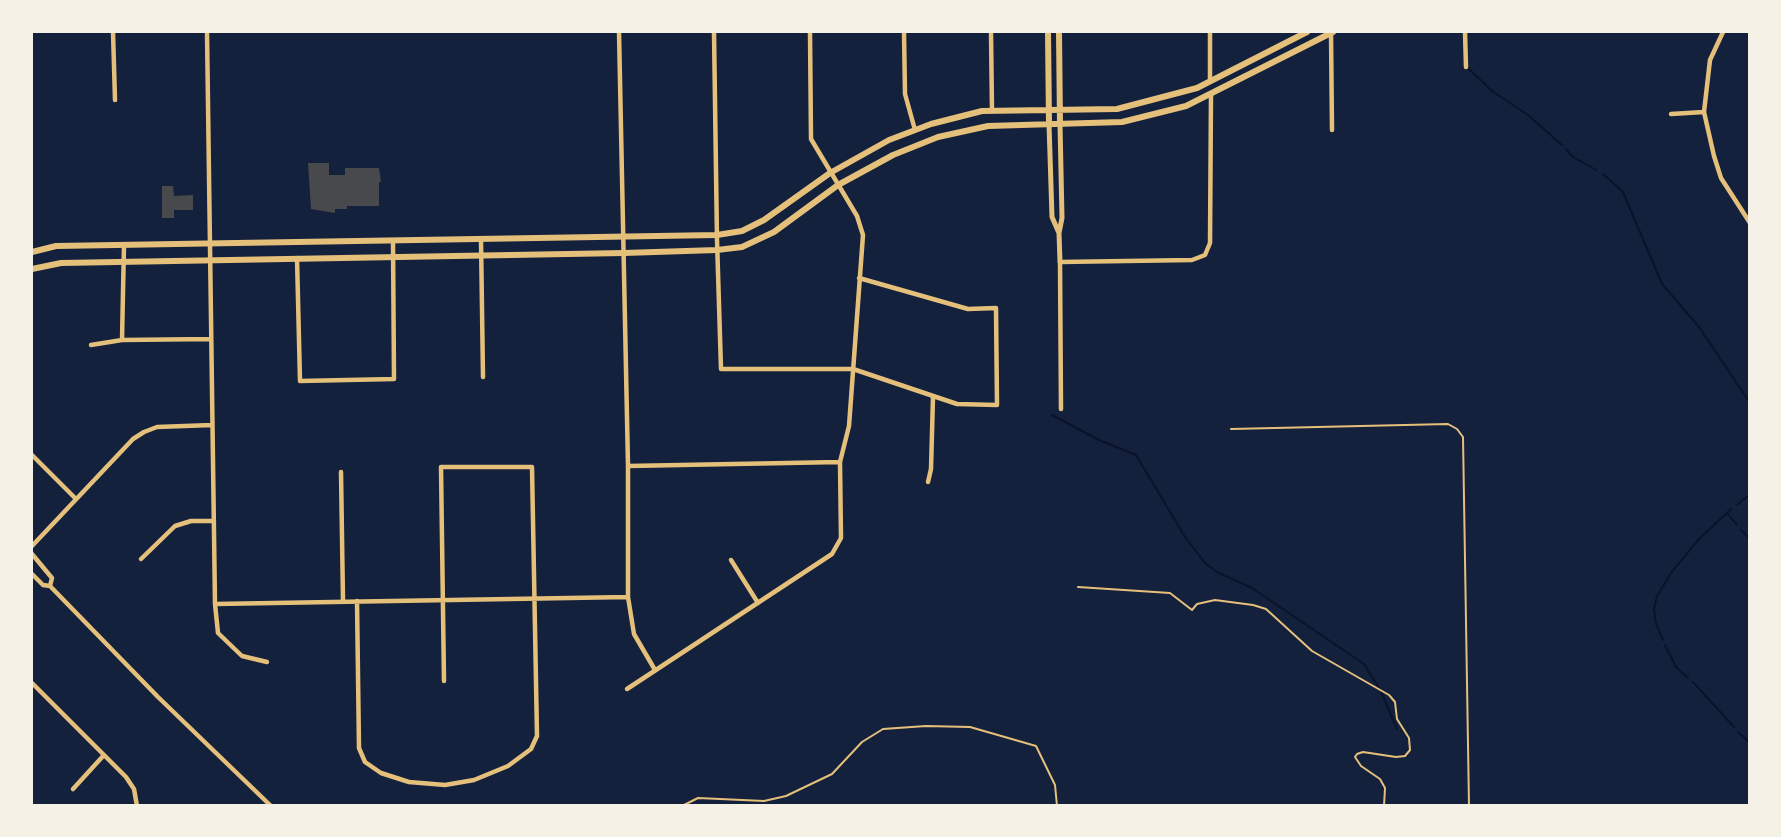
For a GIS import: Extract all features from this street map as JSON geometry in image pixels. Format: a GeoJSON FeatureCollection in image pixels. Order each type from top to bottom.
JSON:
{"type":"FeatureCollection","features":[{"type":"Feature","properties":{"kind":"main road"},"geometry":{"type":"LineString","coordinates":[[1048,32],[1049,124]]}},
{"type":"Feature","properties":{"kind":"main road"},"geometry":{"type":"LineString","coordinates":[[1059,32],[1060,124]]}},
{"type":"Feature","properties":{"kind":"main road"},"geometry":{"type":"LineString","coordinates":[[32,252],[56,246],[717,236],[741,231],[764,220],[830,173],[890,139],[915,130],[982,111],[1117,109],[1197,88],[1307,32]]}},
{"type":"Feature","properties":{"kind":"main road"},"geometry":{"type":"LineString","coordinates":[[32,269],[61,263],[123,261],[624,253],[742,247],[774,232],[838,185],[893,155],[939,137],[988,126],[1122,122],[1186,106],[1332,32]]}},
{"type":"Feature","properties":{"kind":"street"},"geometry":{"type":"LineString","coordinates":[[113,32],[115,100]]}},
{"type":"Feature","properties":{"kind":"street"},"geometry":{"type":"LineString","coordinates":[[206,32],[215,604],[218,633],[242,656],[267,662]]}},
{"type":"Feature","properties":{"kind":"street"},"geometry":{"type":"LineString","coordinates":[[619,32],[628,597],[634,634],[655,670]]}},
{"type":"Feature","properties":{"kind":"street"},"geometry":{"type":"LineString","coordinates":[[714,32],[721,369],[853,369],[957,404],[997,405],[996,308],[968,310],[859,278]]}},
{"type":"Feature","properties":{"kind":"street"},"geometry":{"type":"LineString","coordinates":[[627,689],[832,554],[841,538],[840,462],[849,426],[863,234],[857,216],[811,139],[810,32]]}},
{"type":"Feature","properties":{"kind":"street"},"geometry":{"type":"LineString","coordinates":[[904,32],[905,94],[915,130]]}},
{"type":"Feature","properties":{"kind":"street"},"geometry":{"type":"LineString","coordinates":[[991,32],[992,111]]}},
{"type":"Feature","properties":{"kind":"street"},"geometry":{"type":"LineString","coordinates":[[1210,32],[1210,81]]}},
{"type":"Feature","properties":{"kind":"street"},"geometry":{"type":"LineString","coordinates":[[1332,32],[1332,130]]}},
{"type":"Feature","properties":{"kind":"street"},"geometry":{"type":"LineString","coordinates":[[1465,32],[1466,67]]}},
{"type":"Feature","properties":{"kind":"street"},"geometry":{"type":"LineString","coordinates":[[1723,32],[1710,60],[1704,112],[1721,178],[1749,223]]}},
{"type":"Feature","properties":{"kind":"street"},"geometry":{"type":"LineString","coordinates":[[1060,262],[1192,260],[1205,255],[1210,243],[1211,94]]}},
{"type":"Feature","properties":{"kind":"street"},"geometry":{"type":"LineString","coordinates":[[1671,114],[1704,112]]}},
{"type":"Feature","properties":{"kind":"street"},"geometry":{"type":"LineString","coordinates":[[1049,124],[1052,218],[1059,233]]}},
{"type":"Feature","properties":{"kind":"street"},"geometry":{"type":"LineString","coordinates":[[1060,124],[1061,409]]}},
{"type":"Feature","properties":{"kind":"street"},"geometry":{"type":"LineString","coordinates":[[481,240],[484,377]]}},
{"type":"Feature","properties":{"kind":"street"},"geometry":{"type":"LineString","coordinates":[[297,258],[300,381],[394,379],[393,241]]}},
{"type":"Feature","properties":{"kind":"street"},"geometry":{"type":"LineString","coordinates":[[122,340],[124,245]]}},
{"type":"Feature","properties":{"kind":"street"},"geometry":{"type":"LineString","coordinates":[[91,345],[122,340],[211,339]]}},
{"type":"Feature","properties":{"kind":"street"},"geometry":{"type":"LineString","coordinates":[[928,482],[931,469],[933,397]]}},
{"type":"Feature","properties":{"kind":"street"},"geometry":{"type":"LineString","coordinates":[[32,546],[133,439],[157,427],[212,425]]}},
{"type":"Feature","properties":{"kind":"street"},"geometry":{"type":"LineString","coordinates":[[32,455],[76,499]]}},
{"type":"Feature","properties":{"kind":"street"},"geometry":{"type":"LineString","coordinates":[[628,466],[840,462]]}},
{"type":"Feature","properties":{"kind":"street"},"geometry":{"type":"LineString","coordinates":[[357,601],[359,748],[365,762],[381,773],[409,782],[445,785],[474,780],[508,766],[531,749],[537,736],[532,467],[441,467],[444,681]]}},
{"type":"Feature","properties":{"kind":"street"},"geometry":{"type":"LineString","coordinates":[[341,472],[343,601]]}},
{"type":"Feature","properties":{"kind":"street"},"geometry":{"type":"LineString","coordinates":[[141,559],[175,526],[191,521],[214,521]]}},
{"type":"Feature","properties":{"kind":"street"},"geometry":{"type":"LineString","coordinates":[[32,554],[52,578],[50,586]]}},
{"type":"Feature","properties":{"kind":"street"},"geometry":{"type":"LineString","coordinates":[[731,560],[758,603]]}},
{"type":"Feature","properties":{"kind":"street"},"geometry":{"type":"LineString","coordinates":[[32,574],[43,585],[50,586],[158,697],[271,806]]}},
{"type":"Feature","properties":{"kind":"street"},"geometry":{"type":"LineString","coordinates":[[215,604],[628,597]]}},
{"type":"Feature","properties":{"kind":"street"},"geometry":{"type":"LineString","coordinates":[[32,683],[127,777],[134,789],[137,806]]}},
{"type":"Feature","properties":{"kind":"street"},"geometry":{"type":"LineString","coordinates":[[73,789],[104,755]]}},
{"type":"Feature","properties":{"kind":"path"},"geometry":{"type":"LineString","coordinates":[[1231,429],[1448,424],[1457,429],[1463,437],[1469,806]]}},
{"type":"Feature","properties":{"kind":"path"},"geometry":{"type":"LineString","coordinates":[[1078,587],[1170,593],[1192,610],[1197,604],[1215,600],[1253,605],[1266,610],[1312,651],[1389,695],[1395,702],[1395,714],[1409,738],[1410,750],[1405,756],[1363,752],[1355,757],[1361,766],[1380,779],[1385,788],[1384,806]]}},
{"type":"Feature","properties":{"kind":"path"},"geometry":{"type":"LineString","coordinates":[[682,806],[698,798],[764,801],[786,796],[832,774],[862,742],[883,729],[926,726],[970,727],[1036,747],[1055,785],[1057,806]]}},
{"type":"Feature","properties":{"kind":"building"},"geometry":{"type":"Polygon","coordinates":[[[308,163],[329,163],[329,175],[345,175],[345,168],[379,168],[379,206],[347,206],[347,209],[335,209],[335,213],[311,209],[308,163]]]}},
{"type":"Feature","properties":{"kind":"building"},"geometry":{"type":"Polygon","coordinates":[[[162,186],[173,186],[174,196],[193,195],[193,210],[174,210],[174,218],[162,218],[162,186]]]}},
{"type":"Feature","properties":{"kind":"waterway"},"geometry":{"type":"LineString","coordinates":[[1468,68],[1492,91],[1528,115],[1562,145]]}},
{"type":"Feature","properties":{"kind":"waterway"},"geometry":{"type":"LineString","coordinates":[[1566,149],[1573,157],[1596,170]]}},
{"type":"Feature","properties":{"kind":"waterway"},"geometry":{"type":"LineString","coordinates":[[1603,174],[1623,192],[1662,284],[1699,327],[1750,403]]}},
{"type":"Feature","properties":{"kind":"waterway"},"geometry":{"type":"LineString","coordinates":[[1052,415],[1099,440],[1136,455],[1185,537],[1205,563],[1217,572],[1252,588],[1364,664],[1381,691],[1397,729]]}},
{"type":"Feature","properties":{"kind":"waterway"},"geometry":{"type":"LineString","coordinates":[[1737,505],[1750,494]]}},
{"type":"Feature","properties":{"kind":"waterway"},"geometry":{"type":"LineString","coordinates":[[1663,640],[1656,624],[1654,609],[1657,596],[1671,573],[1698,540],[1731,509]]}},
{"type":"Feature","properties":{"kind":"waterway"},"geometry":{"type":"LineString","coordinates":[[1727,513],[1737,525]]}},
{"type":"Feature","properties":{"kind":"waterway"},"geometry":{"type":"LineString","coordinates":[[1741,530],[1750,539]]}},
{"type":"Feature","properties":{"kind":"waterway"},"geometry":{"type":"LineString","coordinates":[[1665,645],[1676,667],[1688,678]]}},
{"type":"Feature","properties":{"kind":"waterway"},"geometry":{"type":"LineString","coordinates":[[1693,682],[1734,727]]}},
{"type":"Feature","properties":{"kind":"waterway"},"geometry":{"type":"LineString","coordinates":[[1738,732],[1750,743]]}}]}
